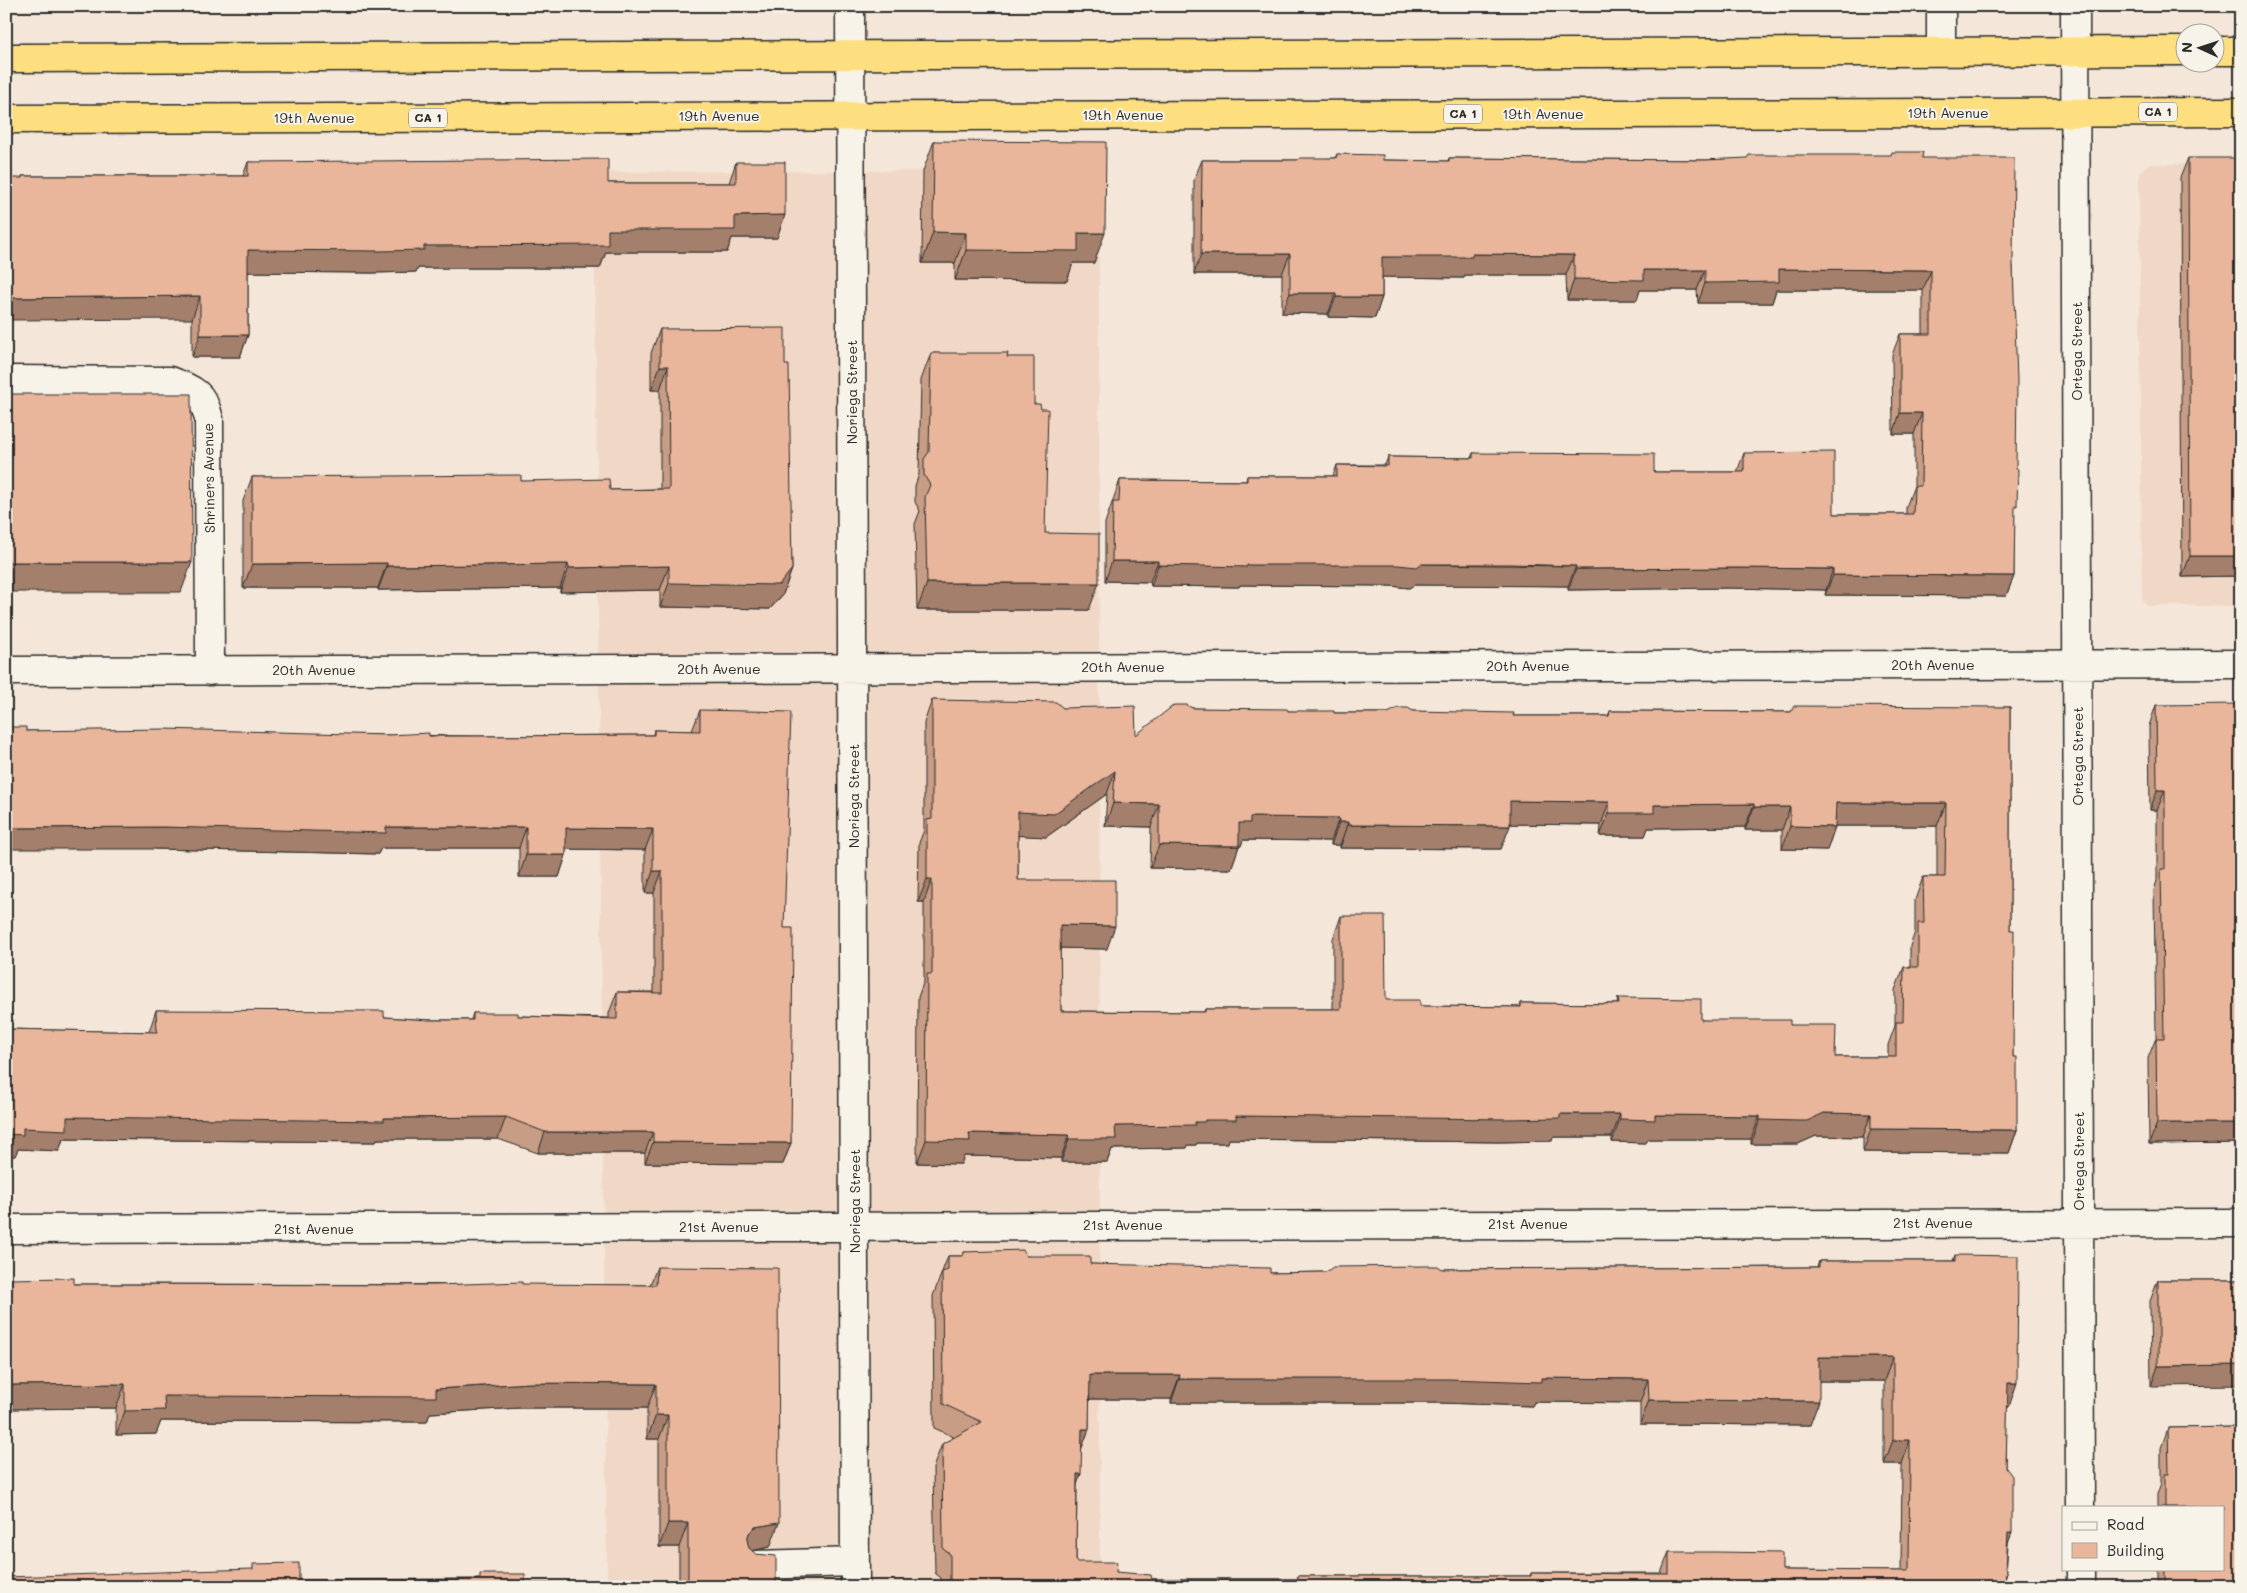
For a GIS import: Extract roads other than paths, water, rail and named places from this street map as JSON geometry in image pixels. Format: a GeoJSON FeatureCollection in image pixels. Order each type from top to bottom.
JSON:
{"type":"FeatureCollection","features":[{"type":"Feature","properties":{"kind":"highway"},"geometry":{"type":"LineString","coordinates":[[6,58],[2174,51]]}},
{"type":"Feature","properties":{"kind":"highway"},"geometry":{"type":"LineString","coordinates":[[2224,51],[2241,51]]}},
{"type":"Feature","properties":{"kind":"highway","name":"19th Avenue"},"geometry":{"type":"LineString","coordinates":[[6,119],[2241,112]]}},
{"type":"Feature","properties":{"kind":"street","name":"Noriega Street"},"geometry":{"type":"LineString","coordinates":[[850,6],[854,668],[855,1574]]}},
{"type":"Feature","properties":{"kind":"street"},"geometry":{"type":"LineString","coordinates":[[1941,6],[1941,52]]}},
{"type":"Feature","properties":{"kind":"street","name":"Ortega Street"},"geometry":{"type":"LineString","coordinates":[[2075,6],[2080,1506]]}},
{"type":"Feature","properties":{"kind":"street","name":"Shriners Avenue"},"geometry":{"type":"LineString","coordinates":[[6,380],[170,381],[191,388],[204,401],[209,419],[210,670]]}},
{"type":"Feature","properties":{"kind":"street","name":"20th Avenue"},"geometry":{"type":"LineString","coordinates":[[6,671],[2241,664]]}},
{"type":"Feature","properties":{"kind":"street","name":"21st Avenue"},"geometry":{"type":"LineString","coordinates":[[6,1230],[2241,1223]]}},
{"type":"Feature","properties":{"kind":"street"},"geometry":{"type":"LineString","coordinates":[[754,1565],[855,1574]]}},
{"type":"Feature","properties":{"kind":"street"},"geometry":{"type":"LineString","coordinates":[[2081,1570],[2081,1587]]}}]}
